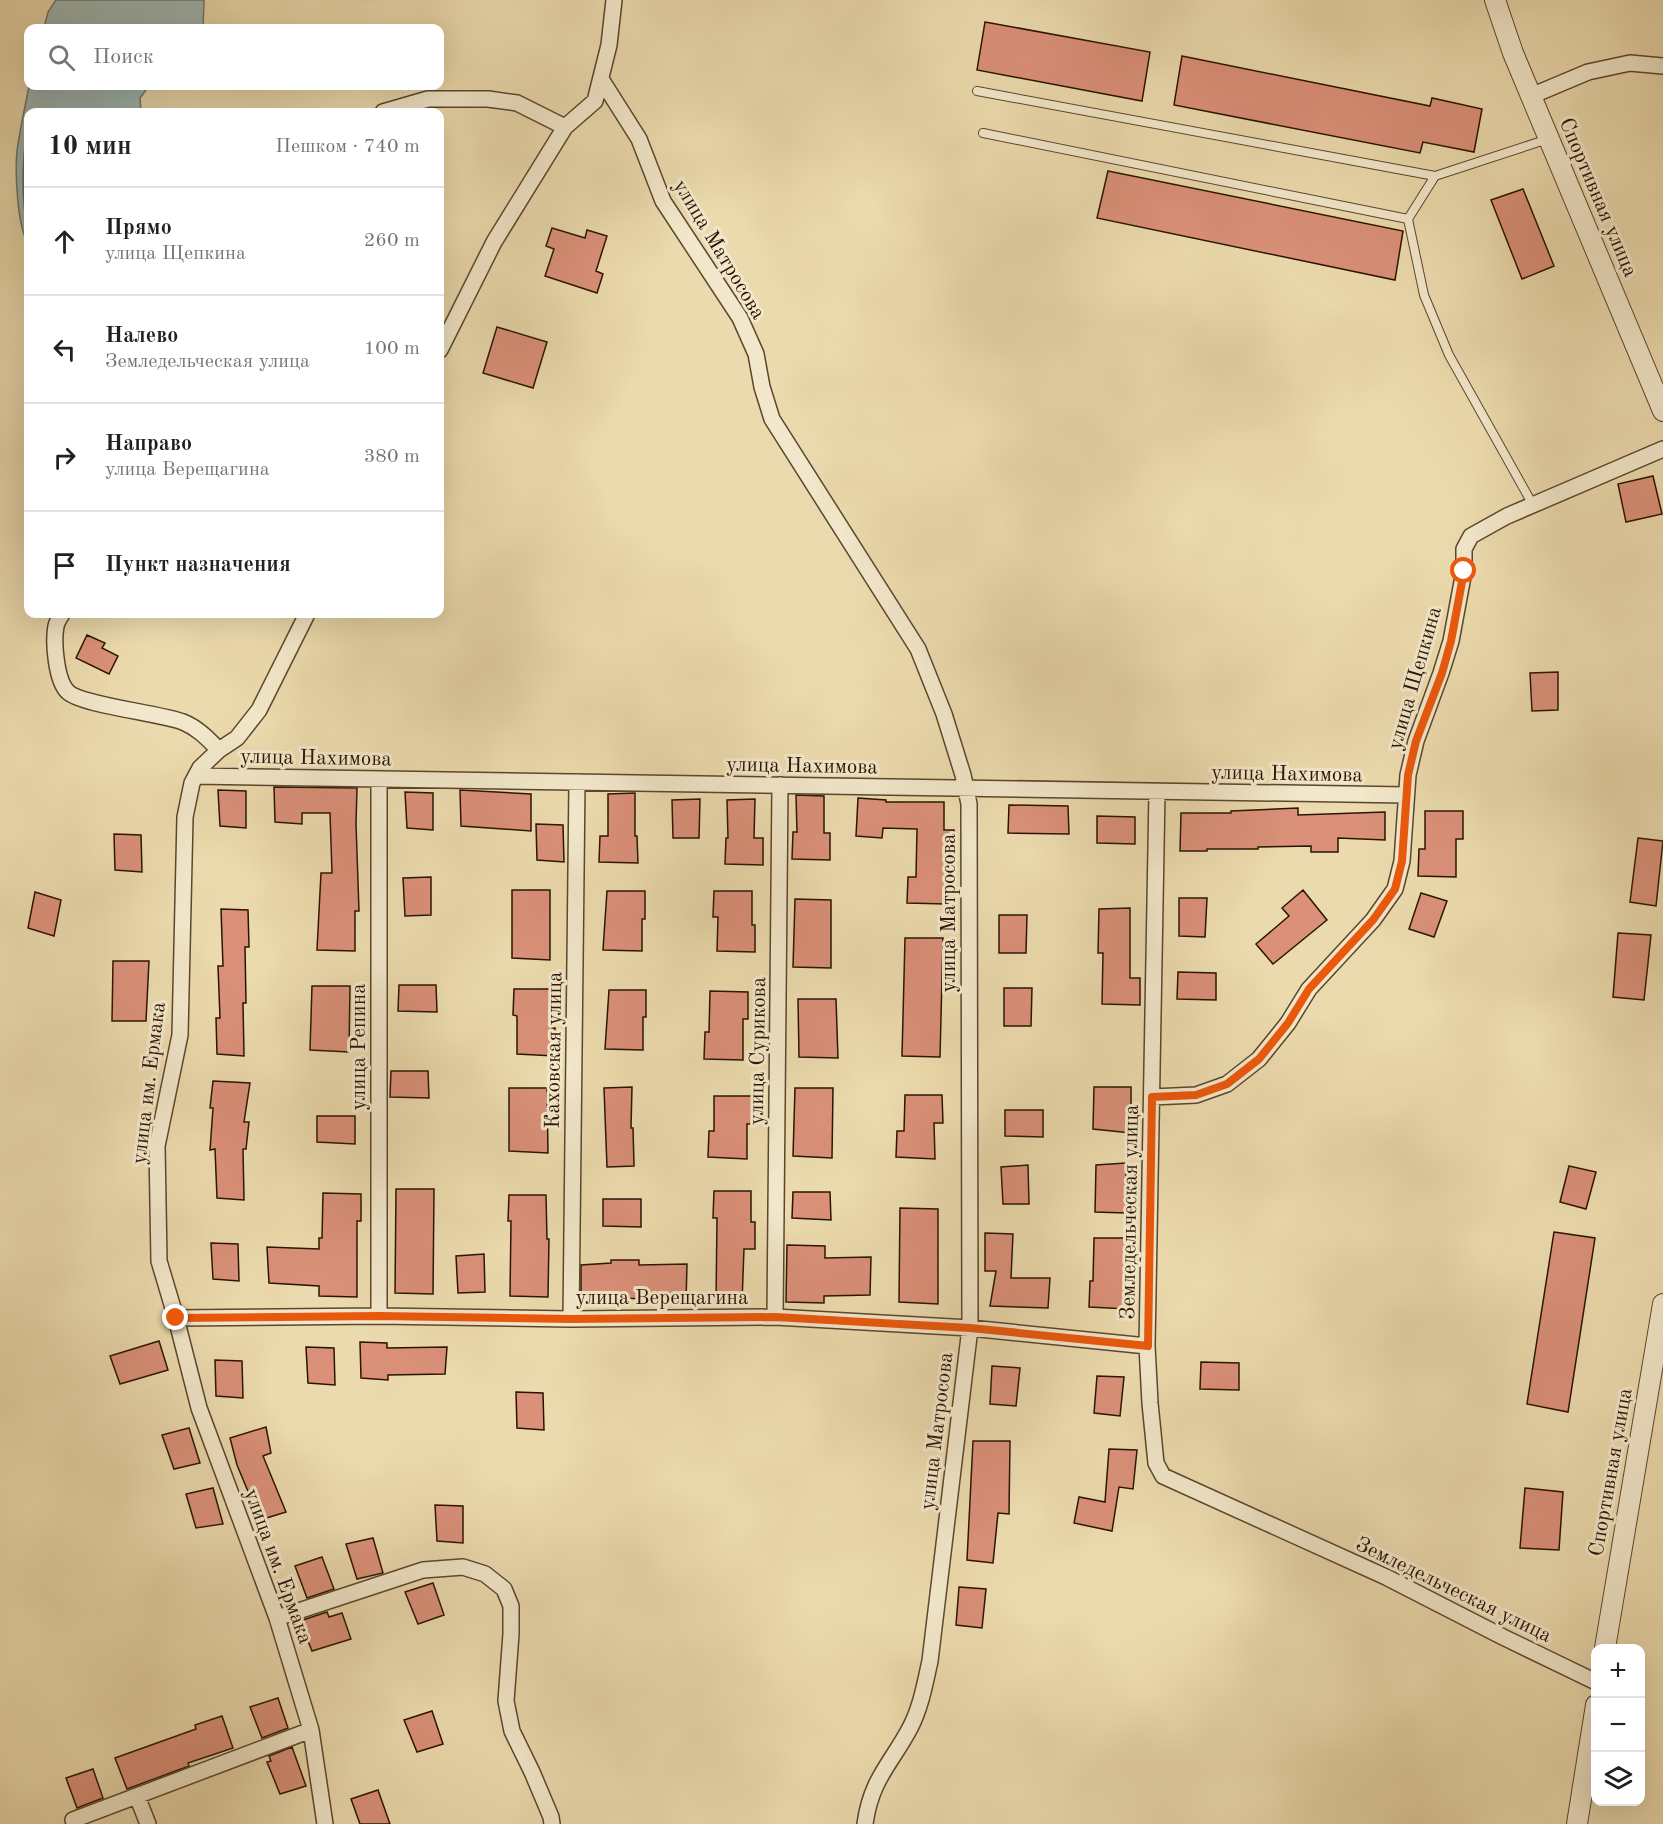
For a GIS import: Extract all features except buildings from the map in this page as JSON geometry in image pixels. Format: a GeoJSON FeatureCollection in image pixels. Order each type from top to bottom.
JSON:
{"type":"FeatureCollection","features":[{"type":"Feature","properties":{"kind":"street"},"geometry":{"type":"LineString","coordinates":[[444,342],[494,242],[565,127],[595,101],[609,45],[614,0]]}},
{"type":"Feature","properties":{"kind":"street","name":"Спортивная улица"},"geometry":{"type":"LineString","coordinates":[[1495,0],[1530,96],[1663,411]]}},
{"type":"Feature","properties":{"kind":"street"},"geometry":{"type":"LineString","coordinates":[[1530,96],[1588,72],[1630,63],[1663,66]]}},
{"type":"Feature","properties":{"kind":"street","name":"улица Матросова"},"geometry":{"type":"LineString","coordinates":[[601,79],[639,139],[663,201],[740,318],[756,354],[762,387],[772,419],[918,649],[944,714],[966,788],[969,816],[970,1328],[930,1661],[919,1708],[910,1729],[878,1778],[867,1809],[865,1824]]}},
{"type":"Feature","properties":{"kind":"street"},"geometry":{"type":"LineString","coordinates":[[397,108],[428,99],[488,99],[517,103],[565,127]]}},
{"type":"Feature","properties":{"kind":"street","name":"улица Щепкина"},"geometry":{"type":"LineString","coordinates":[[1152,1097],[1196,1095],[1227,1084],[1259,1059],[1288,1023],[1309,989],[1373,920],[1395,889],[1402,861],[1406,795],[1416,741],[1442,673],[1451,641],[1464,571],[1464,549],[1471,536],[1507,516],[1663,449]]}},
{"type":"Feature","properties":{"kind":"street"},"geometry":{"type":"LineString","coordinates":[[60,618],[56,626],[58,671],[69,693],[104,705],[153,713],[184,723],[202,733],[219,750]]}},
{"type":"Feature","properties":{"kind":"street","name":"улица им. Ермака"},"geometry":{"type":"LineString","coordinates":[[305,618],[259,710],[237,738],[208,759],[196,776],[189,797],[185,818],[180,1035],[157,1146],[159,1261],[199,1408],[278,1618],[311,1731],[325,1824]]}},
{"type":"Feature","properties":{"kind":"street","name":"улица Нахимова"},"geometry":{"type":"LineString","coordinates":[[196,776],[1406,795]]}},
{"type":"Feature","properties":{"kind":"street","name":"улица Репина"},"geometry":{"type":"LineString","coordinates":[[379,1316],[380,778]]}},
{"type":"Feature","properties":{"kind":"street","name":"Каховская улица"},"geometry":{"type":"LineString","coordinates":[[571,1319],[577,782]]}},
{"type":"Feature","properties":{"kind":"street","name":"улица Сурикова"},"geometry":{"type":"LineString","coordinates":[[775,1317],[780,785]]}},
{"type":"Feature","properties":{"kind":"street","name":"Земледельческая улица"},"geometry":{"type":"LineString","coordinates":[[1157,792],[1148,1346],[1149,1403],[1156,1463],[1163,1476],[1386,1576],[1591,1680]]}},
{"type":"Feature","properties":{"kind":"street","name":"Спортивная улица"},"geometry":{"type":"LineString","coordinates":[[1606,1644],[1663,1304]]}},
{"type":"Feature","properties":{"kind":"street","name":"улица Верещагина"},"geometry":{"type":"LineString","coordinates":[[176,1318],[775,1317],[970,1328],[1148,1346]]}},
{"type":"Feature","properties":{"kind":"street"},"geometry":{"type":"LineString","coordinates":[[278,1618],[423,1570],[463,1567],[485,1574],[504,1589],[511,1606],[512,1634],[507,1701],[512,1731],[532,1772],[552,1824]]}},
{"type":"Feature","properties":{"kind":"street"},"geometry":{"type":"LineString","coordinates":[[73,1820],[311,1731]]}},
{"type":"Feature","properties":{"kind":"street"},"geometry":{"type":"LineString","coordinates":[[1576,1824],[1591,1734]]}},
{"type":"Feature","properties":{"kind":"street"},"geometry":{"type":"LineString","coordinates":[[137,1796],[148,1824]]}},
{"type":"Feature","properties":{"kind":"lane"},"geometry":{"type":"LineString","coordinates":[[977,91],[1435,176],[1548,139]]}},
{"type":"Feature","properties":{"kind":"lane"},"geometry":{"type":"LineString","coordinates":[[983,133],[1408,219]]}},
{"type":"Feature","properties":{"kind":"lane"},"geometry":{"type":"LineString","coordinates":[[1435,176],[1408,219],[1424,295],[1449,356],[1533,505]]}},
{"type":"Feature","properties":{"kind":"water"},"geometry":{"type":"Polygon","coordinates":[[[56,0],[204,0],[203,24],[45,24],[48,12],[56,0]]]}},
{"type":"Feature","properties":{"kind":"water"},"geometry":{"type":"Polygon","coordinates":[[[28,90],[146,90],[140,98],[141,108],[25,108],[28,90]]]}},
{"type":"Feature","properties":{"kind":"water"},"geometry":{"type":"Polygon","coordinates":[[[24,112],[24,235],[19,212],[16,172],[18,143],[24,112]]]}},
{"type":"Feature","properties":{"kind":"route"},"geometry":{"type":"LineString","coordinates":[[176,1318],[775,1317],[970,1328],[1148,1346],[1152,1097],[1196,1095],[1227,1084],[1259,1059],[1288,1023],[1309,989],[1373,920],[1395,889],[1402,861],[1408,775],[1416,741],[1442,673],[1451,641],[1464,571]]}}]}
